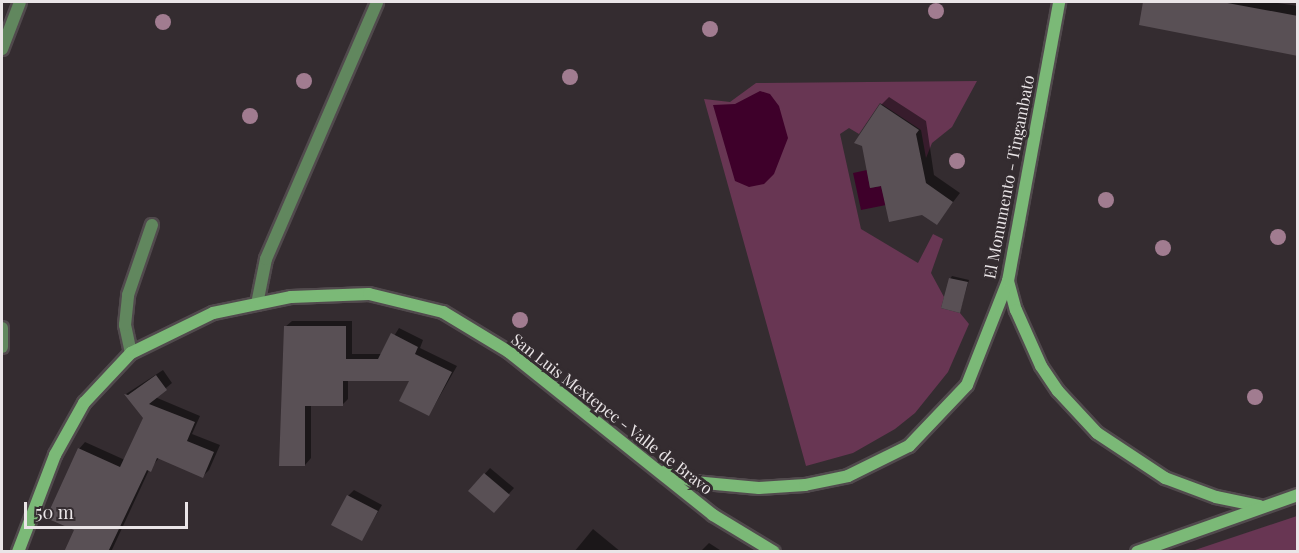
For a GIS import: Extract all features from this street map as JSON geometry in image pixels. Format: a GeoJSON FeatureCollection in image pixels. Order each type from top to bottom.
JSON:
{"type":"FeatureCollection","features":[{"type":"Feature","properties":{"kind":"main road","name":"El Monumento - Tingambato"},"geometry":{"type":"LineString","coordinates":[[645,457],[661,469],[694,482],[759,489],[805,485],[848,476],[890,458],[926,432],[966,385],[1008,281],[1059,2]]}},
{"type":"Feature","properties":{"kind":"main road"},"geometry":{"type":"LineString","coordinates":[[1008,281],[1023,329],[1041,366],[1058,391],[1097,433],[1165,478],[1215,497],[1260,506]]}},
{"type":"Feature","properties":{"kind":"main road","name":"San Luis Mextepec - Valle de Bravo"},"geometry":{"type":"LineString","coordinates":[[18,552],[55,455],[84,403],[131,353],[213,313],[291,297],[369,294],[443,312],[509,352],[645,457],[713,515],[774,552]]}},
{"type":"Feature","properties":{"kind":"main road"},"geometry":{"type":"LineString","coordinates":[[1137,552],[1260,506],[1298,495]]}},
{"type":"Feature","properties":{"kind":"street"},"geometry":{"type":"LineString","coordinates":[[2,48],[20,2]]}},
{"type":"Feature","properties":{"kind":"street"},"geometry":{"type":"LineString","coordinates":[[257,304],[266,259],[376,2]]}},
{"type":"Feature","properties":{"kind":"street"},"geometry":{"type":"LineString","coordinates":[[131,353],[125,325],[128,295],[152,225]]}},
{"type":"Feature","properties":{"kind":"shaded area"},"geometry":{"type":"Polygon","coordinates":[[[977,81],[952,127],[932,143],[926,158],[921,130],[880,103],[859,134],[849,128],[840,134],[861,229],[918,263],[933,234],[943,239],[931,273],[944,297],[941,308],[960,313],[969,324],[948,372],[915,413],[895,429],[853,453],[806,466],[704,99],[730,102],[756,83],[977,81]]]}},
{"type":"Feature","properties":{"kind":"shaded area"},"geometry":{"type":"Polygon","coordinates":[[[760,91],[770,94],[779,106],[788,138],[774,174],[764,184],[749,187],[735,181],[713,105],[735,104],[760,91]]]}},
{"type":"Feature","properties":{"kind":"shaded area"},"geometry":{"type":"Polygon","coordinates":[[[867,170],[870,188],[881,186],[886,205],[861,210],[853,173],[867,170]]]}},
{"type":"Feature","properties":{"kind":"shaded area"},"geometry":{"type":"Polygon","coordinates":[[[1297,516],[1297,551],[1192,551],[1297,516]]]}},
{"type":"Feature","properties":{"kind":"building"},"geometry":{"type":"Polygon","coordinates":[[[1143,2],[1222,2],[1298,16],[1298,56],[1139,25],[1143,2]]]}},
{"type":"Feature","properties":{"kind":"building"},"geometry":{"type":"Polygon","coordinates":[[[880,104],[919,130],[916,134],[926,183],[953,202],[937,225],[922,215],[889,222],[881,186],[870,188],[862,146],[854,143],[880,104]]]}},
{"type":"Feature","properties":{"kind":"building"},"geometry":{"type":"Polygon","coordinates":[[[949,278],[968,282],[960,313],[941,308],[949,278]]]}},
{"type":"Feature","properties":{"kind":"building"},"geometry":{"type":"Polygon","coordinates":[[[284,326],[346,326],[346,359],[378,359],[391,333],[418,347],[415,354],[452,372],[429,416],[399,401],[409,381],[343,381],[343,406],[305,406],[305,466],[279,466],[284,326]]]}},
{"type":"Feature","properties":{"kind":"building"},"geometry":{"type":"Polygon","coordinates":[[[156,375],[167,390],[149,404],[195,422],[187,441],[214,452],[203,478],[157,458],[151,472],[147,470],[108,552],[64,552],[74,530],[46,518],[78,448],[120,467],[143,418],[124,394],[128,395],[156,375]]]}},
{"type":"Feature","properties":{"kind":"building"},"geometry":{"type":"Polygon","coordinates":[[[484,473],[510,495],[494,513],[468,491],[484,473]]]}},
{"type":"Feature","properties":{"kind":"building"},"geometry":{"type":"Polygon","coordinates":[[[347,495],[378,511],[362,541],[331,525],[347,495]]]}}]}
